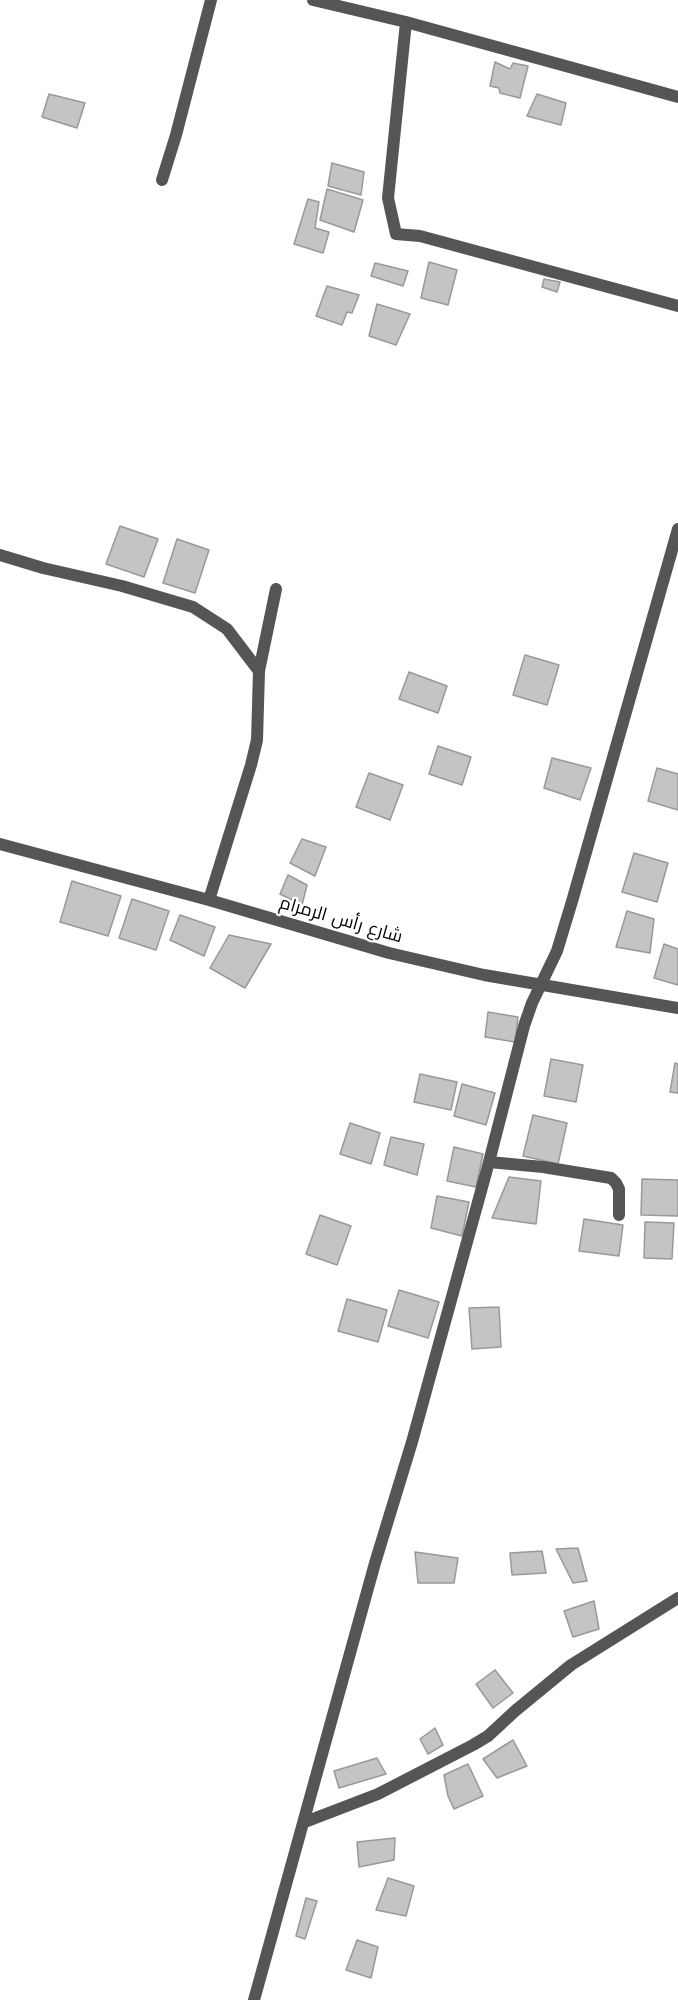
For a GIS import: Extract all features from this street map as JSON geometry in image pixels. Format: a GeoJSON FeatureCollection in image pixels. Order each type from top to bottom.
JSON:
{"type":"FeatureCollection","features":[{"type":"Feature","properties":{"kind":"street"},"geometry":{"type":"LineString","coordinates":[[162,180],[211,0]]}},
{"type":"Feature","properties":{"kind":"street"},"geometry":{"type":"LineString","coordinates":[[313,0],[406,22],[678,97]]}},
{"type":"Feature","properties":{"kind":"street"},"geometry":{"type":"LineString","coordinates":[[406,22],[388,198],[396,234],[420,236],[678,306]]}},
{"type":"Feature","properties":{"kind":"street"},"geometry":{"type":"LineString","coordinates":[[254,2000],[375,1563],[412,1442],[524,1026],[556,951],[573,898],[678,529]]}},
{"type":"Feature","properties":{"kind":"street"},"geometry":{"type":"LineString","coordinates":[[0,555],[43,568],[122,586],[193,607],[227,629],[259,671]]}},
{"type":"Feature","properties":{"kind":"street"},"geometry":{"type":"LineString","coordinates":[[209,900],[257,740],[259,671],[276,590]]}},
{"type":"Feature","properties":{"kind":"street","name":"شارع رأس الرمرام"},"geometry":{"type":"LineString","coordinates":[[0,844],[209,900],[389,953],[484,975],[678,1008]]}},
{"type":"Feature","properties":{"kind":"street"},"geometry":{"type":"LineString","coordinates":[[489,1162],[543,1167],[611,1178],[619,1189],[619,1215]]}},
{"type":"Feature","properties":{"kind":"street"},"geometry":{"type":"LineString","coordinates":[[305,1822],[378,1794],[488,1737],[515,1711],[571,1665],[678,1598]]}},
{"type":"Feature","properties":{"kind":"building"},"geometry":{"type":"Polygon","coordinates":[[[495,62],[510,69],[513,63],[528,66],[520,98],[500,93],[499,88],[490,86],[495,62]]]}},
{"type":"Feature","properties":{"kind":"building"},"geometry":{"type":"Polygon","coordinates":[[[49,94],[85,103],[77,128],[42,117],[49,94]]]}},
{"type":"Feature","properties":{"kind":"building"},"geometry":{"type":"Polygon","coordinates":[[[537,94],[566,103],[561,125],[527,116],[537,94]]]}},
{"type":"Feature","properties":{"kind":"building"},"geometry":{"type":"Polygon","coordinates":[[[332,163],[364,172],[361,195],[328,186],[332,163]]]}},
{"type":"Feature","properties":{"kind":"building"},"geometry":{"type":"Polygon","coordinates":[[[327,189],[363,200],[354,232],[320,220],[327,189]]]}},
{"type":"Feature","properties":{"kind":"building"},"geometry":{"type":"Polygon","coordinates":[[[308,199],[319,202],[315,228],[329,232],[323,253],[294,244],[308,199]]]}},
{"type":"Feature","properties":{"kind":"building"},"geometry":{"type":"Polygon","coordinates":[[[429,262],[457,270],[448,305],[421,298],[429,262]]]}},
{"type":"Feature","properties":{"kind":"building"},"geometry":{"type":"Polygon","coordinates":[[[375,263],[408,271],[403,286],[371,276],[375,263]]]}},
{"type":"Feature","properties":{"kind":"building"},"geometry":{"type":"Polygon","coordinates":[[[544,279],[560,282],[557,292],[542,287],[544,279]]]}},
{"type":"Feature","properties":{"kind":"building"},"geometry":{"type":"Polygon","coordinates":[[[327,286],[359,295],[352,313],[347,312],[342,325],[316,316],[327,286]]]}},
{"type":"Feature","properties":{"kind":"building"},"geometry":{"type":"Polygon","coordinates":[[[377,304],[410,314],[396,345],[369,336],[377,304]]]}},
{"type":"Feature","properties":{"kind":"building"},"geometry":{"type":"Polygon","coordinates":[[[120,526],[158,539],[144,577],[106,564],[120,526]]]}},
{"type":"Feature","properties":{"kind":"building"},"geometry":{"type":"Polygon","coordinates":[[[177,539],[209,550],[195,593],[163,583],[177,539]]]}},
{"type":"Feature","properties":{"kind":"building"},"geometry":{"type":"Polygon","coordinates":[[[525,655],[559,665],[547,705],[513,695],[525,655]]]}},
{"type":"Feature","properties":{"kind":"building"},"geometry":{"type":"Polygon","coordinates":[[[409,672],[447,686],[438,713],[399,699],[409,672]]]}},
{"type":"Feature","properties":{"kind":"building"},"geometry":{"type":"Polygon","coordinates":[[[438,746],[471,757],[462,785],[429,774],[438,746]]]}},
{"type":"Feature","properties":{"kind":"building"},"geometry":{"type":"Polygon","coordinates":[[[552,758],[591,768],[580,800],[544,788],[552,758]]]}},
{"type":"Feature","properties":{"kind":"building"},"geometry":{"type":"Polygon","coordinates":[[[657,768],[678,774],[678,810],[648,801],[657,768]]]}},
{"type":"Feature","properties":{"kind":"building"},"geometry":{"type":"Polygon","coordinates":[[[369,773],[403,785],[390,820],[356,807],[369,773]]]}},
{"type":"Feature","properties":{"kind":"building"},"geometry":{"type":"Polygon","coordinates":[[[302,839],[326,847],[315,876],[290,863],[302,839]]]}},
{"type":"Feature","properties":{"kind":"building"},"geometry":{"type":"Polygon","coordinates":[[[634,853],[668,863],[657,902],[622,892],[634,853]]]}},
{"type":"Feature","properties":{"kind":"building"},"geometry":{"type":"Polygon","coordinates":[[[288,875],[307,885],[302,905],[280,894],[288,875]]]}},
{"type":"Feature","properties":{"kind":"building"},"geometry":{"type":"Polygon","coordinates":[[[72,881],[121,896],[108,936],[60,922],[72,881]]]}},
{"type":"Feature","properties":{"kind":"building"},"geometry":{"type":"Polygon","coordinates":[[[132,899],[169,911],[156,950],[119,938],[132,899]]]}},
{"type":"Feature","properties":{"kind":"building"},"geometry":{"type":"Polygon","coordinates":[[[627,911],[654,919],[650,953],[616,947],[627,911]]]}},
{"type":"Feature","properties":{"kind":"building"},"geometry":{"type":"Polygon","coordinates":[[[180,915],[215,927],[204,956],[170,940],[180,915]]]}},
{"type":"Feature","properties":{"kind":"building"},"geometry":{"type":"Polygon","coordinates":[[[229,935],[271,944],[245,988],[210,968],[229,935]]]}},
{"type":"Feature","properties":{"kind":"building"},"geometry":{"type":"Polygon","coordinates":[[[664,944],[678,949],[678,985],[654,978],[664,944]]]}},
{"type":"Feature","properties":{"kind":"building"},"geometry":{"type":"Polygon","coordinates":[[[488,1012],[518,1017],[515,1042],[485,1037],[488,1012]]]}},
{"type":"Feature","properties":{"kind":"building"},"geometry":{"type":"Polygon","coordinates":[[[551,1059],[583,1065],[576,1102],[544,1096],[551,1059]]]}},
{"type":"Feature","properties":{"kind":"building"},"geometry":{"type":"Polygon","coordinates":[[[675,1063],[678,1064],[678,1093],[670,1092],[675,1063]]]}},
{"type":"Feature","properties":{"kind":"building"},"geometry":{"type":"Polygon","coordinates":[[[420,1074],[457,1082],[451,1110],[414,1102],[420,1074]]]}},
{"type":"Feature","properties":{"kind":"building"},"geometry":{"type":"Polygon","coordinates":[[[462,1084],[495,1093],[486,1125],[454,1116],[462,1084]]]}},
{"type":"Feature","properties":{"kind":"building"},"geometry":{"type":"Polygon","coordinates":[[[533,1115],[567,1123],[558,1164],[523,1156],[533,1115]]]}},
{"type":"Feature","properties":{"kind":"building"},"geometry":{"type":"Polygon","coordinates":[[[350,1123],[380,1133],[371,1164],[340,1154],[350,1123]]]}},
{"type":"Feature","properties":{"kind":"building"},"geometry":{"type":"Polygon","coordinates":[[[391,1137],[424,1144],[417,1175],[384,1165],[391,1137]]]}},
{"type":"Feature","properties":{"kind":"building"},"geometry":{"type":"Polygon","coordinates":[[[454,1147],[483,1154],[476,1187],[447,1181],[454,1147]]]}},
{"type":"Feature","properties":{"kind":"building"},"geometry":{"type":"Polygon","coordinates":[[[509,1177],[541,1181],[536,1224],[492,1218],[509,1177]]]}},
{"type":"Feature","properties":{"kind":"building"},"geometry":{"type":"Polygon","coordinates":[[[642,1179],[678,1180],[678,1216],[641,1215],[642,1179]]]}},
{"type":"Feature","properties":{"kind":"building"},"geometry":{"type":"Polygon","coordinates":[[[437,1196],[469,1202],[462,1236],[431,1228],[437,1196]]]}},
{"type":"Feature","properties":{"kind":"building"},"geometry":{"type":"Polygon","coordinates":[[[320,1215],[351,1226],[337,1265],[306,1254],[320,1215]]]}},
{"type":"Feature","properties":{"kind":"building"},"geometry":{"type":"Polygon","coordinates":[[[584,1219],[623,1225],[619,1256],[579,1251],[584,1219]]]}},
{"type":"Feature","properties":{"kind":"building"},"geometry":{"type":"Polygon","coordinates":[[[645,1222],[674,1223],[672,1259],[644,1258],[645,1222]]]}},
{"type":"Feature","properties":{"kind":"building"},"geometry":{"type":"Polygon","coordinates":[[[399,1290],[439,1302],[428,1338],[388,1326],[399,1290]]]}},
{"type":"Feature","properties":{"kind":"building"},"geometry":{"type":"Polygon","coordinates":[[[347,1299],[387,1310],[378,1342],[338,1331],[347,1299]]]}},
{"type":"Feature","properties":{"kind":"building"},"geometry":{"type":"Polygon","coordinates":[[[499,1307],[501,1347],[472,1349],[469,1308],[499,1307]]]}},
{"type":"Feature","properties":{"kind":"building"},"geometry":{"type":"Polygon","coordinates":[[[578,1548],[587,1581],[573,1583],[556,1549],[578,1548]]]}},
{"type":"Feature","properties":{"kind":"building"},"geometry":{"type":"Polygon","coordinates":[[[542,1551],[546,1573],[512,1575],[510,1553],[542,1551]]]}},
{"type":"Feature","properties":{"kind":"building"},"geometry":{"type":"Polygon","coordinates":[[[415,1552],[458,1558],[454,1583],[418,1583],[415,1552]]]}},
{"type":"Feature","properties":{"kind":"building"},"geometry":{"type":"Polygon","coordinates":[[[594,1601],[599,1629],[573,1637],[564,1611],[594,1601]]]}},
{"type":"Feature","properties":{"kind":"building"},"geometry":{"type":"Polygon","coordinates":[[[495,1670],[513,1693],[493,1708],[476,1684],[495,1670]]]}},
{"type":"Feature","properties":{"kind":"building"},"geometry":{"type":"Polygon","coordinates":[[[435,1728],[443,1745],[428,1754],[420,1739],[435,1728]]]}},
{"type":"Feature","properties":{"kind":"building"},"geometry":{"type":"Polygon","coordinates":[[[513,1740],[527,1766],[497,1778],[483,1759],[513,1740]]]}},
{"type":"Feature","properties":{"kind":"building"},"geometry":{"type":"Polygon","coordinates":[[[377,1758],[386,1774],[339,1788],[334,1771],[377,1758]]]}},
{"type":"Feature","properties":{"kind":"building"},"geometry":{"type":"Polygon","coordinates":[[[468,1764],[483,1796],[454,1809],[448,1796],[444,1775],[468,1764]]]}},
{"type":"Feature","properties":{"kind":"building"},"geometry":{"type":"Polygon","coordinates":[[[395,1838],[394,1860],[359,1867],[357,1842],[395,1838]]]}},
{"type":"Feature","properties":{"kind":"building"},"geometry":{"type":"Polygon","coordinates":[[[388,1878],[414,1886],[406,1916],[376,1910],[388,1878]]]}},
{"type":"Feature","properties":{"kind":"building"},"geometry":{"type":"Polygon","coordinates":[[[306,1898],[317,1901],[305,1939],[296,1936],[306,1898]]]}},
{"type":"Feature","properties":{"kind":"building"},"geometry":{"type":"Polygon","coordinates":[[[357,1940],[378,1947],[371,1978],[346,1970],[357,1940]]]}}]}
